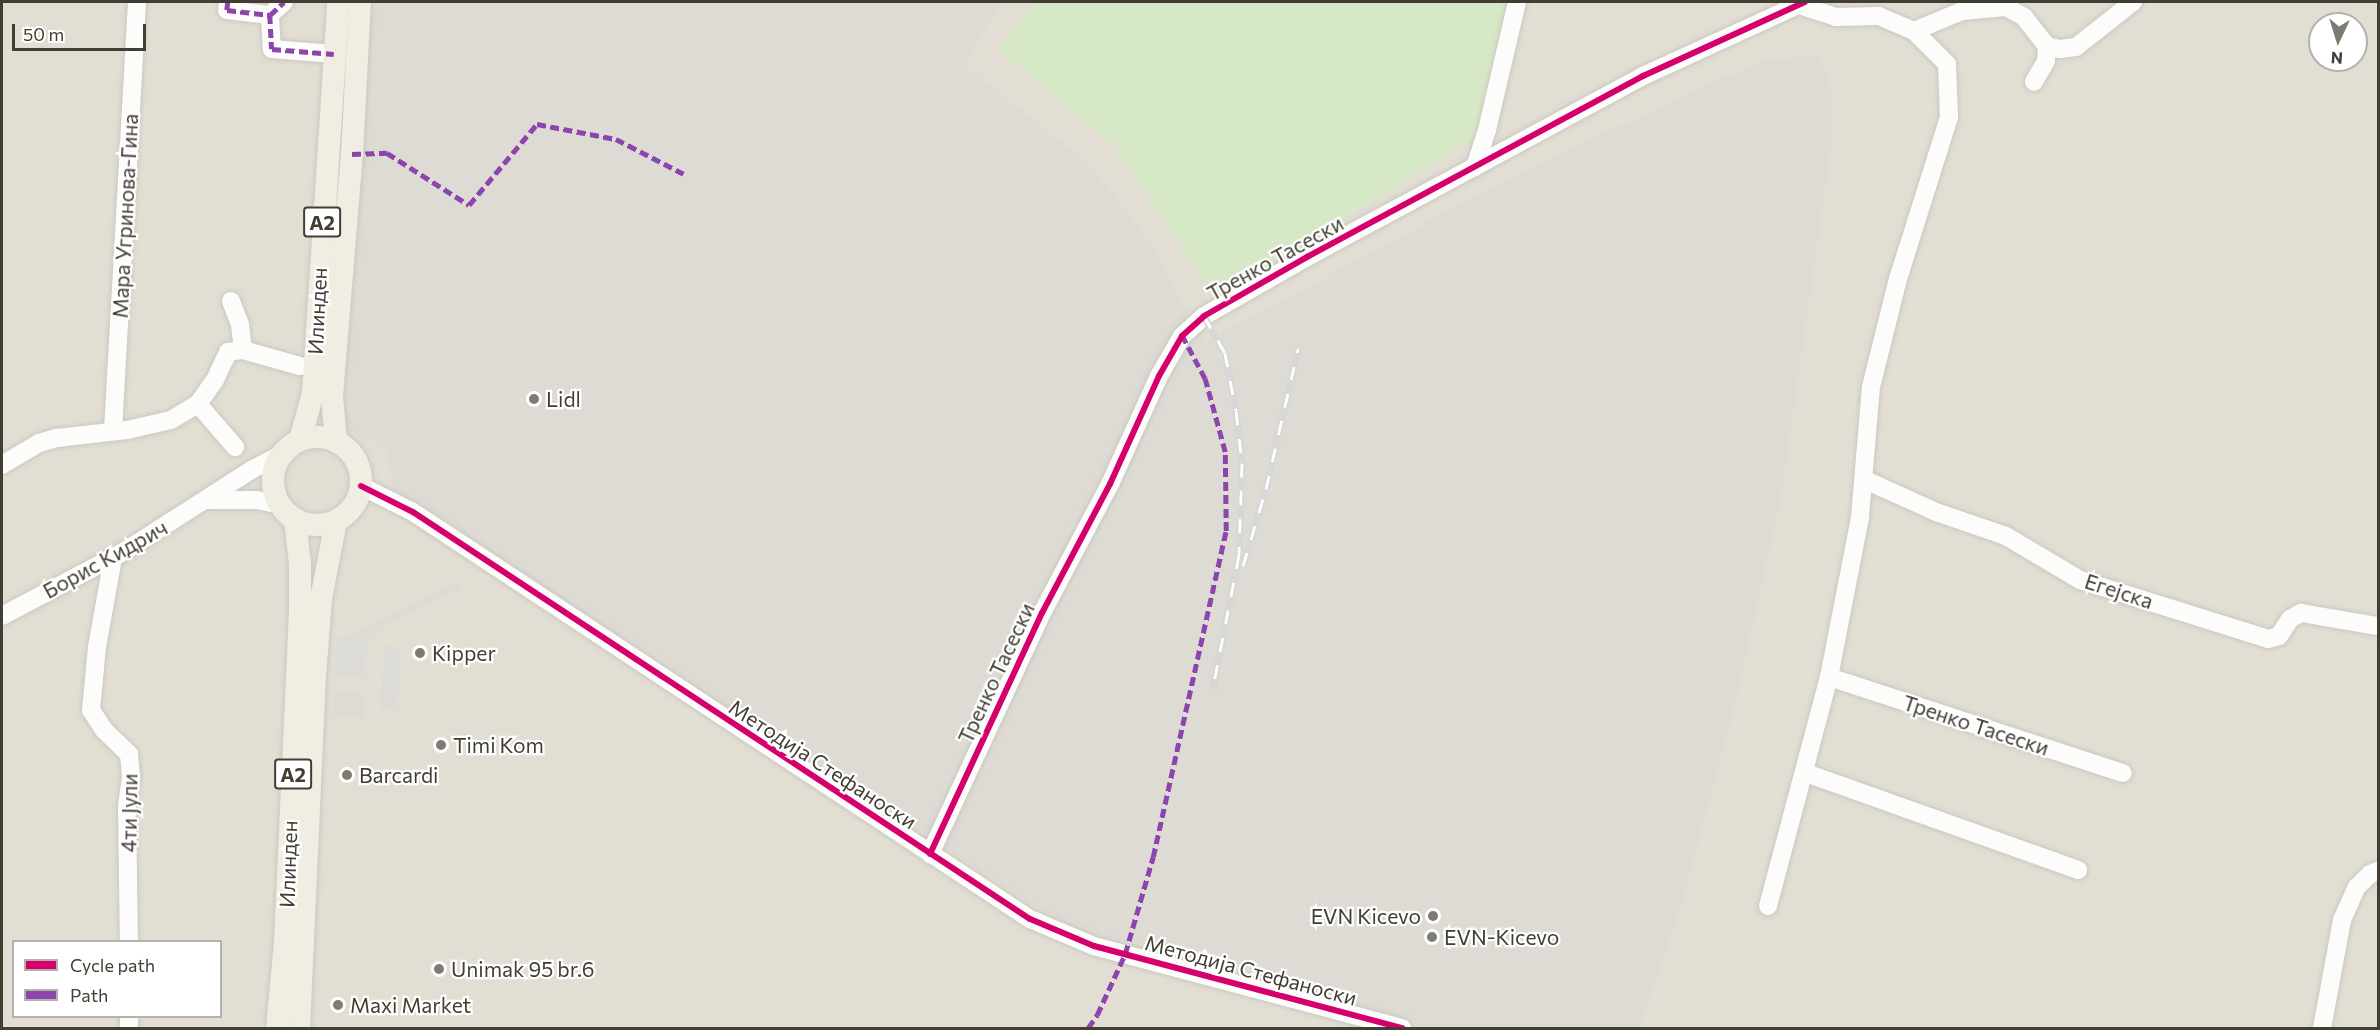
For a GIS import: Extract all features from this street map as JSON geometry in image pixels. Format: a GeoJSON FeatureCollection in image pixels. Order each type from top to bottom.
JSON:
{"type":"FeatureCollection","features":[{"type":"Feature","properties":{"kind":"main road","name":"Илинден"},"geometry":{"type":"LineString","coordinates":[[300,440],[313,393],[338,2]]}},
{"type":"Feature","properties":{"kind":"main road","name":"Илинден"},"geometry":{"type":"LineString","coordinates":[[336,441],[332,396],[352,154],[360,2]]}},
{"type":"Feature","properties":{"kind":"main road"},"geometry":{"type":"LineString","coordinates":[[281,455],[300,440],[312,437],[336,441],[347,448],[356,459],[361,486],[353,506],[336,521],[323,525],[309,524],[287,512]]}},
{"type":"Feature","properties":{"kind":"main road","name":"Илинден"},"geometry":{"type":"LineString","coordinates":[[277,1029],[285,941],[300,615],[300,564],[287,512],[273,480],[281,455]]}},
{"type":"Feature","properties":{"kind":"main road","name":"Илинден"},"geometry":{"type":"LineString","coordinates":[[299,1029],[315,678],[321,598],[336,521]]}},
{"type":"Feature","properties":{"kind":"street","name":"Мара Угринова-Гина"},"geometry":{"type":"LineString","coordinates":[[112,430],[137,2]]}},
{"type":"Feature","properties":{"kind":"street"},"geometry":{"type":"LineString","coordinates":[[228,2],[227,10],[270,15],[284,2]]}},
{"type":"Feature","properties":{"kind":"street"},"geometry":{"type":"LineString","coordinates":[[1475,167],[1487,130],[1517,2]]}},
{"type":"Feature","properties":{"kind":"street"},"geometry":{"type":"LineString","coordinates":[[1914,32],[1962,11],[2006,7],[2024,17],[2047,46],[2060,49],[2076,47],[2133,2]]}},
{"type":"Feature","properties":{"kind":"street"},"geometry":{"type":"LineString","coordinates":[[1768,906],[1806,773],[1829,677],[1860,517],[1871,387],[1898,279],[1949,117],[1947,64],[1914,32],[1878,16],[1836,16],[1803,3]]}},
{"type":"Feature","properties":{"kind":"street","name":"Тренко Тасески"},"geometry":{"type":"LineString","coordinates":[[930,854],[1042,613],[1110,484],[1159,376],[1182,336],[1214,310],[1643,76],[1803,3]]}},
{"type":"Feature","properties":{"kind":"street"},"geometry":{"type":"LineString","coordinates":[[270,15],[272,49],[334,54]]}},
{"type":"Feature","properties":{"kind":"street"},"geometry":{"type":"LineString","coordinates":[[2034,82],[2046,61],[2047,46]]}},
{"type":"Feature","properties":{"kind":"street"},"geometry":{"type":"LineString","coordinates":[[231,301],[240,325],[243,350]]}},
{"type":"Feature","properties":{"kind":"street"},"geometry":{"type":"LineString","coordinates":[[2,465],[39,444],[57,438],[146,427],[171,420],[198,404],[215,380],[228,352],[243,350],[300,366]]}},
{"type":"Feature","properties":{"kind":"street"},"geometry":{"type":"LineString","coordinates":[[198,404],[235,447]]}},
{"type":"Feature","properties":{"kind":"street","name":"Борис Кидрич"},"geometry":{"type":"LineString","coordinates":[[2,616],[113,558],[206,501],[251,470],[281,455]]}},
{"type":"Feature","properties":{"kind":"street","name":"Егејска"},"geometry":{"type":"LineString","coordinates":[[1863,479],[1936,512],[2006,536],[2080,580],[2268,639],[2279,636],[2290,619],[2301,613],[2379,626]]}},
{"type":"Feature","properties":{"kind":"street","name":"Методија Стефаноски"},"geometry":{"type":"LineString","coordinates":[[361,486],[422,518],[1030,919],[1095,946],[1402,1029]]}},
{"type":"Feature","properties":{"kind":"street"},"geometry":{"type":"LineString","coordinates":[[206,501],[257,500],[287,512]]}},
{"type":"Feature","properties":{"kind":"street","name":"4ти Јули"},"geometry":{"type":"LineString","coordinates":[[113,558],[96,647],[91,710],[104,730],[129,754],[131,777],[128,806],[129,940]]}},
{"type":"Feature","properties":{"kind":"street","name":"Тренко Тасески"},"geometry":{"type":"LineString","coordinates":[[1829,677],[2123,773]]}},
{"type":"Feature","properties":{"kind":"street"},"geometry":{"type":"LineString","coordinates":[[1806,773],[2078,870]]}},
{"type":"Feature","properties":{"kind":"street"},"geometry":{"type":"LineString","coordinates":[[2322,1029],[2342,920],[2357,887],[2370,874],[2379,871]]}},
{"type":"Feature","properties":{"kind":"shaded area"},"geometry":{"type":"Polygon","coordinates":[[[2,2],[1037,2],[999,49],[1115,146],[1216,298],[1519,2],[2378,2],[2378,1028],[2,1028],[2,2]]]}},
{"type":"Feature","properties":{"kind":"shaded area"},"geometry":{"type":"Polygon","coordinates":[[[368,2],[1001,2],[964,65],[1081,157],[1118,199],[1150,242],[1204,343],[1500,183],[1683,96],[1762,61],[1820,55],[1832,95],[1831,149],[1780,502],[1736,701],[1681,905],[1639,1028],[1435,1028],[1412,1025],[1143,959],[1066,927],[890,810],[711,697],[393,489],[388,450],[343,427],[368,2]]]}},
{"type":"Feature","properties":{"kind":"shaded area"},"geometry":{"type":"Polygon","coordinates":[[[458,583],[459,590],[384,626],[368,643],[365,677],[334,676],[336,639],[351,635],[458,583]]]}},
{"type":"Feature","properties":{"kind":"shaded area"},"geometry":{"type":"Polygon","coordinates":[[[384,646],[401,647],[398,710],[381,709],[384,646]]]}},
{"type":"Feature","properties":{"kind":"shaded area"},"geometry":{"type":"Polygon","coordinates":[[[334,692],[365,694],[363,717],[332,715],[334,692]]]}},
{"type":"Feature","properties":{"kind":"green space"},"geometry":{"type":"Polygon","coordinates":[[[1037,2],[1519,2],[1487,130],[1216,298],[1115,146],[998,49],[1037,2]]]}},
{"type":"Feature","properties":{"kind":"railway"},"geometry":{"type":"LineString","coordinates":[[1204,316],[1225,353],[1236,411],[1242,463],[1239,555],[1213,688]]}},
{"type":"Feature","properties":{"kind":"railway"},"geometry":{"type":"LineString","coordinates":[[1243,566],[1266,489],[1298,349]]}},
{"type":"Feature","properties":{"kind":"marked path"},"geometry":{"type":"LineString","coordinates":[[228,2],[227,10],[270,15],[284,2]]}},
{"type":"Feature","properties":{"kind":"marked path"},"geometry":{"type":"LineString","coordinates":[[270,15],[272,49],[334,54]]}},
{"type":"Feature","properties":{"kind":"marked path"},"geometry":{"type":"LineString","coordinates":[[352,154],[387,153],[469,205],[537,124],[616,139],[684,174]]}},
{"type":"Feature","properties":{"kind":"marked path"},"geometry":{"type":"LineString","coordinates":[[1088,1028],[1097,1015],[1125,954],[1153,857],[1226,531],[1225,452],[1205,379],[1182,336]]}},
{"type":"Feature","properties":{"kind":"cycle path"},"geometry":{"type":"LineString","coordinates":[[930,854],[1042,613],[1110,484],[1159,376],[1182,336],[1204,316],[1307,257],[1643,76],[1805,2]]}},
{"type":"Feature","properties":{"kind":"cycle path"},"geometry":{"type":"LineString","coordinates":[[361,486],[413,512],[1030,919],[1094,946],[1402,1028]]}},
{"type":"Feature","properties":{"kind":"place","name":"Lidl"},"geometry":{"type":"Point","coordinates":[534,399]}},
{"type":"Feature","properties":{"kind":"place","name":"Kipper"},"geometry":{"type":"Point","coordinates":[420,653]}},
{"type":"Feature","properties":{"kind":"place","name":"Timi Kom"},"geometry":{"type":"Point","coordinates":[441,745]}},
{"type":"Feature","properties":{"kind":"place","name":"Barcardi"},"geometry":{"type":"Point","coordinates":[347,775]}},
{"type":"Feature","properties":{"kind":"place","name":"EVN Kicevo"},"geometry":{"type":"Point","coordinates":[1433,916]}},
{"type":"Feature","properties":{"kind":"place","name":"EVN-Kicevo"},"geometry":{"type":"Point","coordinates":[1432,937]}},
{"type":"Feature","properties":{"kind":"place","name":"Unimak 95 br.6"},"geometry":{"type":"Point","coordinates":[439,969]}},
{"type":"Feature","properties":{"kind":"place","name":"Maxi Market"},"geometry":{"type":"Point","coordinates":[338,1005]}}]}
